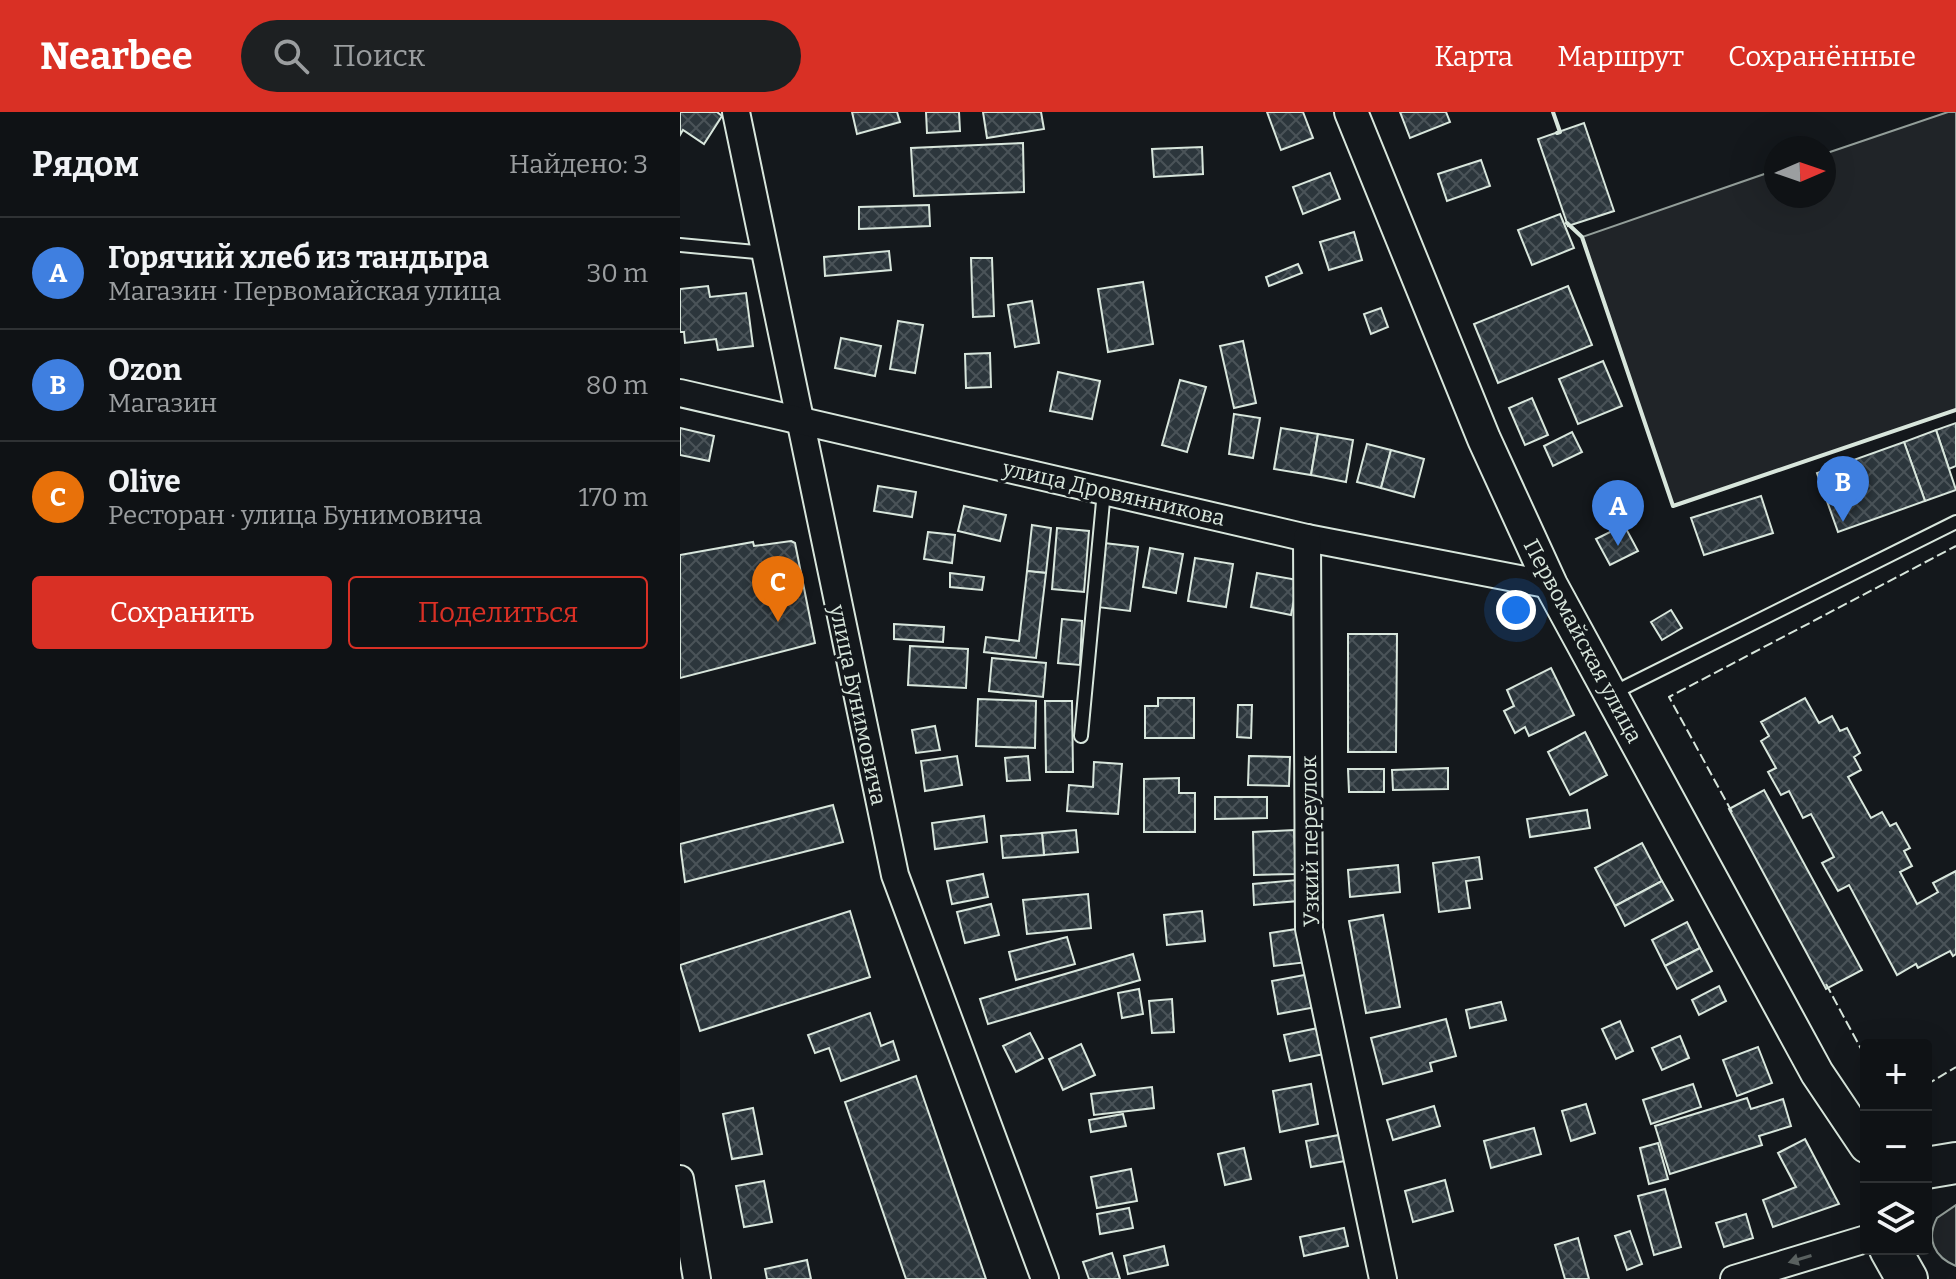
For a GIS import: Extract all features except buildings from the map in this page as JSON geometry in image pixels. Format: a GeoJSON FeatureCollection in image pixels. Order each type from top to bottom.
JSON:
{"type":"FeatureCollection","features":[{"type":"Feature","properties":{"kind":"street","name":"улица Бунимовича"},"geometry":{"type":"LineString","coordinates":[[736,112],[797,419],[895,875],[1045,1279]]}},
{"type":"Feature","properties":{"kind":"street","name":"Первомайская улица"},"geometry":{"type":"LineString","coordinates":[[1351,112],[1484,439],[1551,585],[1817,1073],[1860,1137]]}},
{"type":"Feature","properties":{"kind":"street","name":"улица Дровянникова"},"geometry":{"type":"LineString","coordinates":[[680,393],[1307,538],[1551,585]]}},
{"type":"Feature","properties":{"kind":"street","name":"Узкий переулок"},"geometry":{"type":"LineString","coordinates":[[1307,538],[1309,929],[1383,1279]]}},
{"type":"Feature","properties":{"kind":"street"},"geometry":{"type":"LineString","coordinates":[[680,1179],[684,1224],[697,1279]]}},
{"type":"Feature","properties":{"kind":"street"},"geometry":{"type":"LineString","coordinates":[[1734,1279],[1888,1261]]}},
{"type":"Feature","properties":{"kind":"lane"},"geometry":{"type":"LineString","coordinates":[[680,245],[766,253]]}},
{"type":"Feature","properties":{"kind":"lane"},"geometry":{"type":"LineString","coordinates":[[1081,736],[1104,491]]}},
{"type":"Feature","properties":{"kind":"lane"},"geometry":{"type":"LineString","coordinates":[[1610,694],[1956,522]]}},
{"type":"Feature","properties":{"kind":"shaded area"},"geometry":{"type":"Polygon","coordinates":[[[1948,112],[1956,112],[1956,410],[1673,506],[1582,237],[1764,174],[1764,208],[1836,208],[1836,150],[1948,112]]]}},
{"type":"Feature","properties":{"kind":"shaded area"},"geometry":{"type":"Polygon","coordinates":[[[1956,1205],[1956,1266],[1942,1258],[1934,1246],[1932,1233],[1937,1218],[1956,1205]]]}},
{"type":"Feature","properties":{"kind":"fence"},"geometry":{"type":"LineString","coordinates":[[1732,812],[1669,697],[1956,546]]}},
{"type":"Feature","properties":{"kind":"fence"},"geometry":{"type":"LineString","coordinates":[[1826,984],[1860,1047]]}},
{"type":"Feature","properties":{"kind":"fence"},"geometry":{"type":"LineString","coordinates":[[1932,1081],[1956,1067]]}},
{"type":"Feature","properties":{"kind":"wall"},"geometry":{"type":"LineString","coordinates":[[1553,112],[1560,132],[1557,133]]}},
{"type":"Feature","properties":{"kind":"wall"},"geometry":{"type":"LineString","coordinates":[[1567,223],[1582,237],[1673,506],[1956,410]]}},
{"type":"Feature","properties":{"kind":"place","name":"Ozon"},"geometry":{"type":"Point","coordinates":[1843,522]}},
{"type":"Feature","properties":{"kind":"place","name":"Горячий хлеб из тандыра"},"geometry":{"type":"Point","coordinates":[1618,546]}},
{"type":"Feature","properties":{"kind":"place","name":"Olive"},"geometry":{"type":"Point","coordinates":[778,622]}}]}
